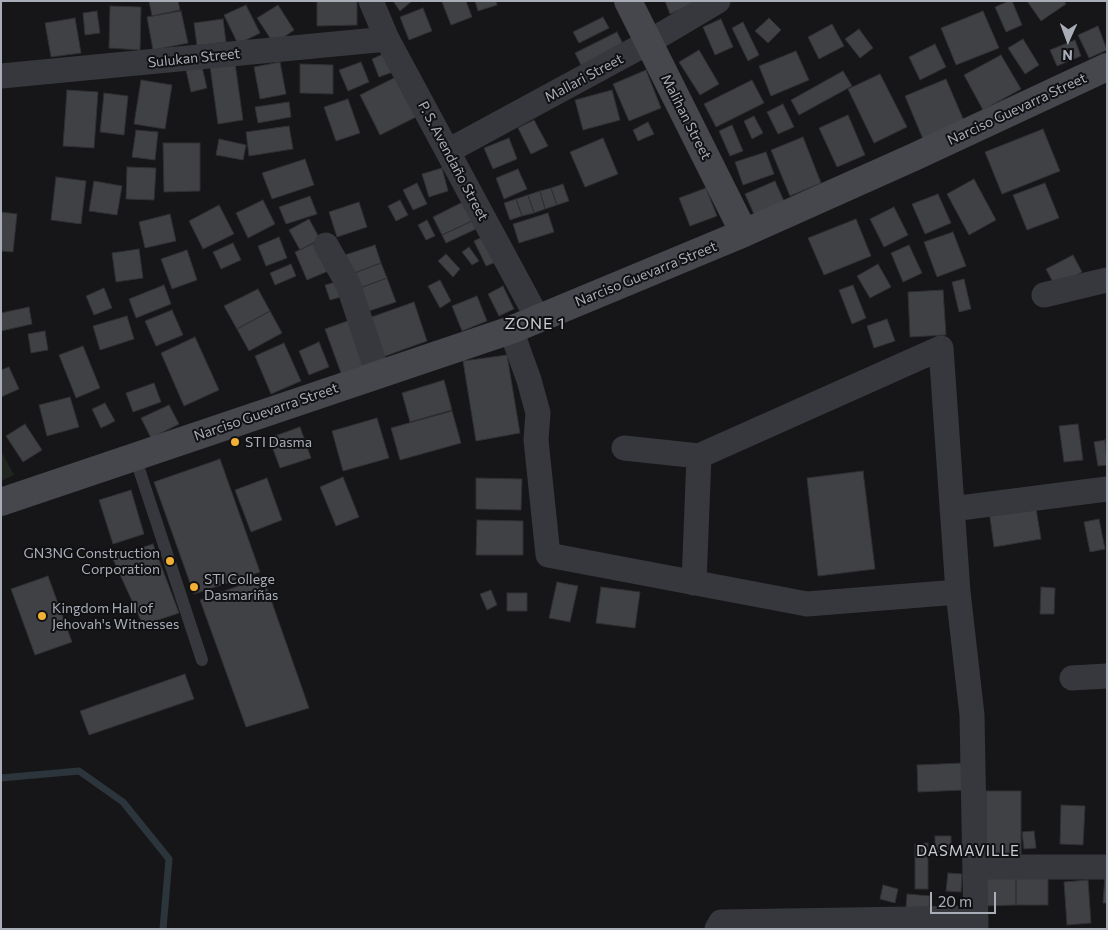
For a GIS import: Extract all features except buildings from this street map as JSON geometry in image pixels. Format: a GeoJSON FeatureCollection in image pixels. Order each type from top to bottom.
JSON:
{"type":"FeatureCollection","features":[{"type":"Feature","properties":{"kind":"street","name":"P. S. Avendaño Street"},"geometry":{"type":"LineString","coordinates":[[371,1],[387,39],[538,318]]}},
{"type":"Feature","properties":{"kind":"street","name":"Malihan Street"},"geometry":{"type":"LineString","coordinates":[[628,1],[744,234]]}},
{"type":"Feature","properties":{"kind":"street","name":"Mallari Street"},"geometry":{"type":"LineString","coordinates":[[448,151],[649,42],[718,1]]}},
{"type":"Feature","properties":{"kind":"street","name":"Sulukan Street"},"geometry":{"type":"LineString","coordinates":[[1,76],[387,39]]}},
{"type":"Feature","properties":{"kind":"street","name":"Narciso Guevarra Street"},"geometry":{"type":"LineString","coordinates":[[1,502],[511,330],[744,234],[1107,67]]}},
{"type":"Feature","properties":{"kind":"street"},"geometry":{"type":"LineString","coordinates":[[326,245],[348,284],[378,374]]}},
{"type":"Feature","properties":{"kind":"street"},"geometry":{"type":"LineString","coordinates":[[1044,295],[1107,280]]}},
{"type":"Feature","properties":{"kind":"street"},"geometry":{"type":"LineString","coordinates":[[511,330],[529,380],[538,413],[536,440],[548,555],[807,604],[958,592]]}},
{"type":"Feature","properties":{"kind":"street"},"geometry":{"type":"LineString","coordinates":[[624,448],[699,456],[941,348],[958,592],[972,715],[976,924],[721,922],[717,929]]}},
{"type":"Feature","properties":{"kind":"street"},"geometry":{"type":"LineString","coordinates":[[694,583],[699,456]]}},
{"type":"Feature","properties":{"kind":"street"},"geometry":{"type":"LineString","coordinates":[[952,509],[1107,490]]}},
{"type":"Feature","properties":{"kind":"street"},"geometry":{"type":"LineString","coordinates":[[1072,678],[1107,676]]}},
{"type":"Feature","properties":{"kind":"street"},"geometry":{"type":"LineString","coordinates":[[975,867],[1107,868]]}},
{"type":"Feature","properties":{"kind":"lane"},"geometry":{"type":"LineString","coordinates":[[134,457],[202,660]]}},
{"type":"Feature","properties":{"kind":"shaded area"},"geometry":{"type":"Polygon","coordinates":[[[1,451],[14,475],[1,481],[1,451]]]}},
{"type":"Feature","properties":{"kind":"waterway"},"geometry":{"type":"LineString","coordinates":[[1,778],[79,771],[123,802],[169,859],[163,929]]}},
{"type":"Feature","properties":{"kind":"place","name":"STI Dasma"},"geometry":{"type":"Point","coordinates":[235,442]}},
{"type":"Feature","properties":{"kind":"place","name":"GN3NG Construction Corporation"},"geometry":{"type":"Point","coordinates":[170,561]}},
{"type":"Feature","properties":{"kind":"place","name":"STI College Dasmariñas"},"geometry":{"type":"Point","coordinates":[194,587]}},
{"type":"Feature","properties":{"kind":"place","name":"Kingdom Hall of Jehovah's Witnesses"},"geometry":{"type":"Point","coordinates":[42,616]}},
{"type":"Feature","properties":{"kind":"district","name":"ZONE 1"},"geometry":{"type":"Point","coordinates":[535,324]}},
{"type":"Feature","properties":{"kind":"district","name":"DASMAVILLE"},"geometry":{"type":"Point","coordinates":[968,851]}}]}
